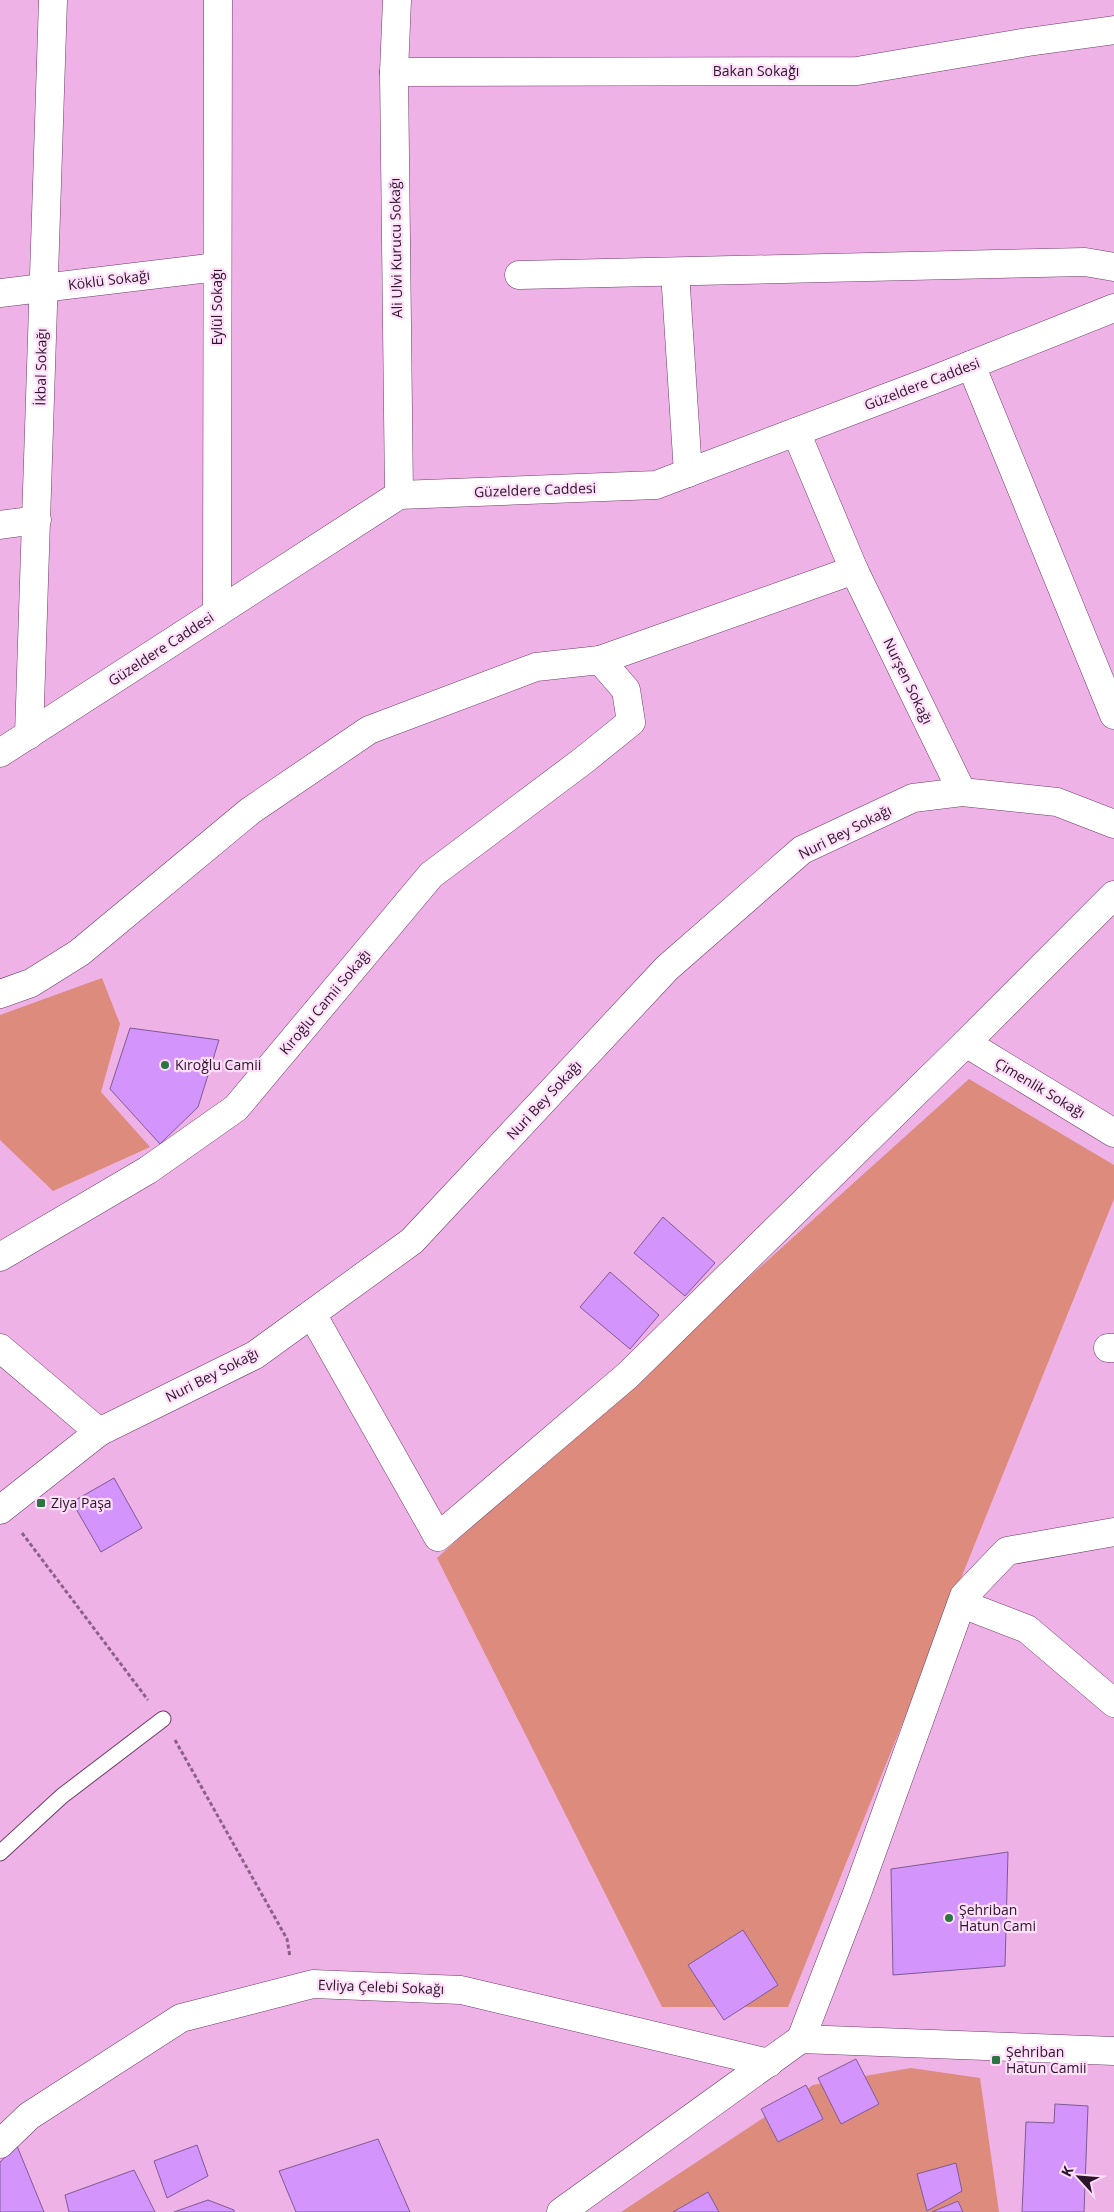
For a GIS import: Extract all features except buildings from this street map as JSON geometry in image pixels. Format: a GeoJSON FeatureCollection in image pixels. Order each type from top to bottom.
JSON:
{"type":"FeatureCollection","features":[{"type":"Feature","properties":{"kind":"street","name":"İkbal Sokağı"},"geometry":{"type":"LineString","coordinates":[[29,735],[54,0]]}},
{"type":"Feature","properties":{"kind":"street","name":"Eylül Sokağı"},"geometry":{"type":"LineString","coordinates":[[217,613],[218,0]]}},
{"type":"Feature","properties":{"kind":"street","name":"Ali Ulvi Kurucu Sokağı"},"geometry":{"type":"LineString","coordinates":[[397,0],[394,72],[399,495]]}},
{"type":"Feature","properties":{"kind":"street","name":"Bakan Sokağı"},"geometry":{"type":"LineString","coordinates":[[394,72],[857,71],[1028,42],[1114,30]]}},
{"type":"Feature","properties":{"kind":"street"},"geometry":{"type":"LineString","coordinates":[[518,275],[1085,262],[1114,267]]}},
{"type":"Feature","properties":{"kind":"street","name":"Köklü Sokağı"},"geometry":{"type":"LineString","coordinates":[[0,293],[218,267]]}},
{"type":"Feature","properties":{"kind":"street"},"geometry":{"type":"LineString","coordinates":[[675,272],[688,473]]}},
{"type":"Feature","properties":{"kind":"street","name":"Güzeldere Caddesi"},"geometry":{"type":"LineString","coordinates":[[0,753],[399,495],[656,485],[971,365],[1114,308]]}},
{"type":"Feature","properties":{"kind":"street"},"geometry":{"type":"LineString","coordinates":[[971,365],[1114,715]]}},
{"type":"Feature","properties":{"kind":"street","name":"Nurşen Sokağı"},"geometry":{"type":"LineString","coordinates":[[796,432],[854,570],[962,792]]}},
{"type":"Feature","properties":{"kind":"street"},"geometry":{"type":"LineString","coordinates":[[0,525],[37,520]]}},
{"type":"Feature","properties":{"kind":"street"},"geometry":{"type":"LineString","coordinates":[[0,994],[30,983],[79,953],[250,811],[369,730],[536,667],[600,660],[854,570]]}},
{"type":"Feature","properties":{"kind":"street","name":"Kıroğlu Camii Sokağı"},"geometry":{"type":"LineString","coordinates":[[0,1257],[148,1170],[236,1108],[431,875],[584,760],[631,722],[626,690],[600,660]]}},
{"type":"Feature","properties":{"kind":"street","name":"Nuri Bey Sokağı"},"geometry":{"type":"LineString","coordinates":[[0,1510],[99,1432],[255,1356],[412,1242],[667,968],[802,850],[913,798],[962,792],[1057,802],[1114,824]]}},
{"type":"Feature","properties":{"kind":"street"},"geometry":{"type":"LineString","coordinates":[[312,1314],[438,1537],[628,1375],[1114,895]]}},
{"type":"Feature","properties":{"kind":"street","name":"Çimenlik Sokağı"},"geometry":{"type":"LineString","coordinates":[[966,1043],[1114,1133]]}},
{"type":"Feature","properties":{"kind":"street"},"geometry":{"type":"LineString","coordinates":[[0,1348],[99,1432]]}},
{"type":"Feature","properties":{"kind":"street"},"geometry":{"type":"LineString","coordinates":[[562,2212],[801,2039],[859,1887],[964,1596],[1007,1551],[1114,1532]]}},
{"type":"Feature","properties":{"kind":"street"},"geometry":{"type":"LineString","coordinates":[[962,1604],[1026,1629],[1114,1703]]}},
{"type":"Feature","properties":{"kind":"street","name":"Evliya Çelebi Sokağı"},"geometry":{"type":"LineString","coordinates":[[0,2144],[30,2116],[181,2018],[313,1984],[460,1990],[769,2062]]}},
{"type":"Feature","properties":{"kind":"street"},"geometry":{"type":"LineString","coordinates":[[801,2039],[1114,2051]]}},
{"type":"Feature","properties":{"kind":"lane"},"geometry":{"type":"LineString","coordinates":[[0,1853],[62,1796],[163,1719]]}},
{"type":"Feature","properties":{"kind":"shaded area"},"geometry":{"type":"Polygon","coordinates":[[[102,978],[120,1024],[101,1092],[150,1147],[53,1191],[0,1140],[0,1015],[102,978]]]}},
{"type":"Feature","properties":{"kind":"shaded area"},"geometry":{"type":"Polygon","coordinates":[[[969,1079],[1114,1165],[1114,1199],[788,2007],[662,2007],[437,1558],[969,1079]]]}},
{"type":"Feature","properties":{"kind":"shaded area"},"geometry":{"type":"Polygon","coordinates":[[[911,2068],[980,2078],[999,2212],[621,2212],[813,2085],[911,2068]]]}},
{"type":"Feature","properties":{"kind":"place","name":"Kıroğlu Camii"},"geometry":{"type":"Point","coordinates":[165,1065]}},
{"type":"Feature","properties":{"kind":"place","name":"Ziya Paşa"},"geometry":{"type":"Point","coordinates":[41,1503]}},
{"type":"Feature","properties":{"kind":"place","name":"Şehriban Hatun Cami"},"geometry":{"type":"Point","coordinates":[949,1918]}},
{"type":"Feature","properties":{"kind":"place","name":"Şehriban Hatun Camii"},"geometry":{"type":"Point","coordinates":[996,2060]}}]}
